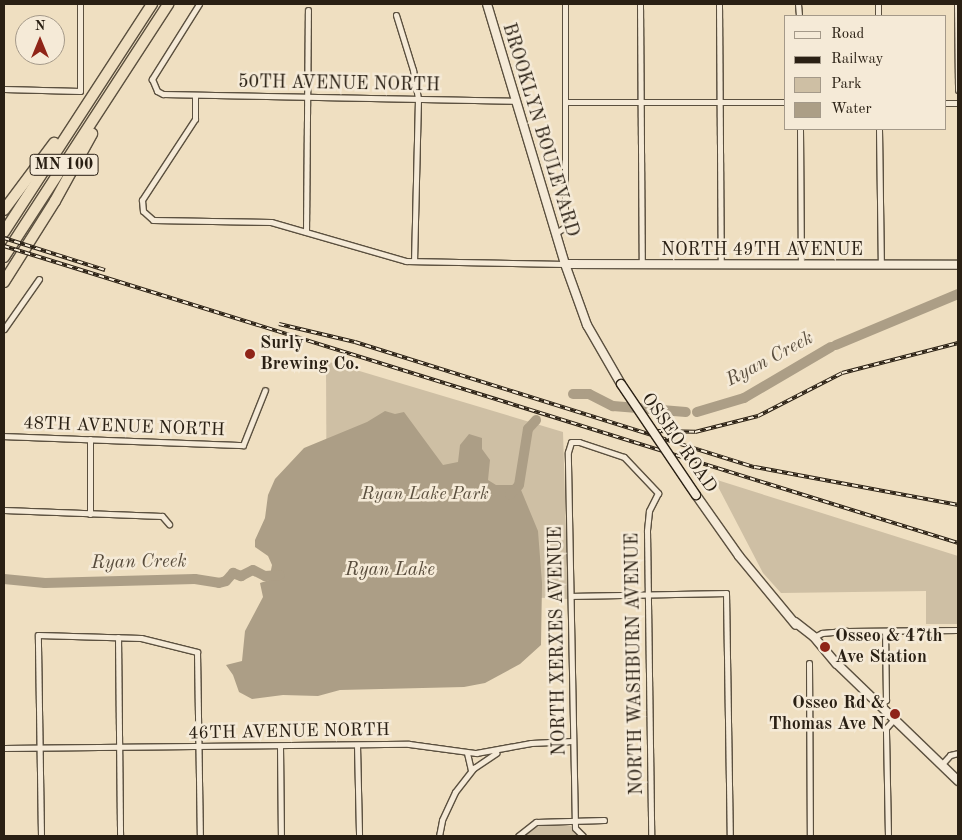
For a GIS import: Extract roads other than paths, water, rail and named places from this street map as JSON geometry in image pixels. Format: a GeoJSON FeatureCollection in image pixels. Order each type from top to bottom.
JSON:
{"type":"FeatureCollection","features":[{"type":"Feature","properties":{"kind":"highway","name":"MN 100"},"geometry":{"type":"LineString","coordinates":[[4,232],[152,4]]}},
{"type":"Feature","properties":{"kind":"highway","name":"MN 100"},"geometry":{"type":"LineString","coordinates":[[4,257],[168,4]]}},
{"type":"Feature","properties":{"kind":"highway"},"geometry":{"type":"LineString","coordinates":[[4,282],[56,201],[124,73]]}},
{"type":"Feature","properties":{"kind":"highway"},"geometry":{"type":"LineString","coordinates":[[4,210],[58,137],[74,123]]}},
{"type":"Feature","properties":{"kind":"main road","name":"BROOKLYN BOULEVARD"},"geometry":{"type":"LineString","coordinates":[[487,4],[566,264]]}},
{"type":"Feature","properties":{"kind":"main road","name":"NORTH 49TH AVENUE"},"geometry":{"type":"LineString","coordinates":[[566,264],[958,265]]}},
{"type":"Feature","properties":{"kind":"main road","name":"OSSEO ROAD"},"geometry":{"type":"LineString","coordinates":[[566,264],[587,325],[621,384],[696,495],[750,570],[808,640],[837,664],[958,781]]}},
{"type":"Feature","properties":{"kind":"main road","name":"OSSEO ROAD"},"geometry":{"type":"LineString","coordinates":[[795,622],[814,637],[837,664]]}},
{"type":"Feature","properties":{"kind":"street"},"geometry":{"type":"LineString","coordinates":[[4,89],[80,91],[80,4]]}},
{"type":"Feature","properties":{"kind":"street","name":"50TH AVENUE NORTH"},"geometry":{"type":"LineString","coordinates":[[199,4],[152,79],[156,90],[163,94],[515,101]]}},
{"type":"Feature","properties":{"kind":"street"},"geometry":{"type":"LineString","coordinates":[[556,233],[564,228],[565,4]]}},
{"type":"Feature","properties":{"kind":"street"},"geometry":{"type":"LineString","coordinates":[[640,4],[642,264]]}},
{"type":"Feature","properties":{"kind":"street"},"geometry":{"type":"LineString","coordinates":[[719,4],[721,265]]}},
{"type":"Feature","properties":{"kind":"street"},"geometry":{"type":"LineString","coordinates":[[957,4],[958,90]]}},
{"type":"Feature","properties":{"kind":"street"},"geometry":{"type":"LineString","coordinates":[[306,232],[308,10]]}},
{"type":"Feature","properties":{"kind":"street"},"geometry":{"type":"LineString","coordinates":[[396,15],[413,70],[418,99],[414,261]]}},
{"type":"Feature","properties":{"kind":"street"},"geometry":{"type":"LineString","coordinates":[[195,95],[195,119],[144,195],[143,211],[159,221],[271,222],[414,261],[566,264]]}},
{"type":"Feature","properties":{"kind":"street"},"geometry":{"type":"LineString","coordinates":[[566,102],[784,102]]}},
{"type":"Feature","properties":{"kind":"street"},"geometry":{"type":"LineString","coordinates":[[800,130],[801,265]]}},
{"type":"Feature","properties":{"kind":"street"},"geometry":{"type":"LineString","coordinates":[[880,130],[881,265]]}},
{"type":"Feature","properties":{"kind":"street"},"geometry":{"type":"LineString","coordinates":[[4,329],[39,279]]}},
{"type":"Feature","properties":{"kind":"street","name":"48TH AVENUE NORTH"},"geometry":{"type":"LineString","coordinates":[[4,436],[244,445],[266,390]]}},
{"type":"Feature","properties":{"kind":"street"},"geometry":{"type":"LineString","coordinates":[[90,438],[90,514]]}},
{"type":"Feature","properties":{"kind":"street","name":"NORTH WASHBURN AVENUE"},"geometry":{"type":"LineString","coordinates":[[571,442],[601,447],[624,457],[658,494],[647,521],[651,836]]}},
{"type":"Feature","properties":{"kind":"street","name":"NORTH XERXES AVENUE"},"geometry":{"type":"LineString","coordinates":[[571,442],[568,452],[575,828],[583,836]]}},
{"type":"Feature","properties":{"kind":"street"},"geometry":{"type":"LineString","coordinates":[[4,510],[162,516],[169,524]]}},
{"type":"Feature","properties":{"kind":"street"},"geometry":{"type":"LineString","coordinates":[[571,596],[648,597],[726,593],[730,836]]}},
{"type":"Feature","properties":{"kind":"street"},"geometry":{"type":"LineString","coordinates":[[814,637],[822,633],[958,630]]}},
{"type":"Feature","properties":{"kind":"street"},"geometry":{"type":"LineString","coordinates":[[880,705],[886,700],[885,631]]}},
{"type":"Feature","properties":{"kind":"street"},"geometry":{"type":"LineString","coordinates":[[41,836],[38,635],[157,640],[196,652],[200,836]]}},
{"type":"Feature","properties":{"kind":"street"},"geometry":{"type":"LineString","coordinates":[[118,637],[120,836]]}},
{"type":"Feature","properties":{"kind":"street"},"geometry":{"type":"LineString","coordinates":[[809,663],[810,836]]}},
{"type":"Feature","properties":{"kind":"street"},"geometry":{"type":"LineString","coordinates":[[888,836],[886,728],[894,719]]}},
{"type":"Feature","properties":{"kind":"street","name":"46TH AVENUE NORTH"},"geometry":{"type":"LineString","coordinates":[[4,748],[424,745],[467,753],[498,751],[531,743],[573,741]]}},
{"type":"Feature","properties":{"kind":"street"},"geometry":{"type":"LineString","coordinates":[[357,745],[359,836]]}},
{"type":"Feature","properties":{"kind":"street"},"geometry":{"type":"LineString","coordinates":[[280,746],[281,836]]}},
{"type":"Feature","properties":{"kind":"street"},"geometry":{"type":"LineString","coordinates":[[439,836],[447,805],[471,771],[498,751]]}},
{"type":"Feature","properties":{"kind":"street"},"geometry":{"type":"LineString","coordinates":[[467,753],[471,771]]}},
{"type":"Feature","properties":{"kind":"street"},"geometry":{"type":"LineString","coordinates":[[942,764],[950,755],[958,753]]}},
{"type":"Feature","properties":{"kind":"street"},"geometry":{"type":"LineString","coordinates":[[518,836],[536,822],[604,820]]}},
{"type":"Feature","properties":{"kind":"water","name":"Ryan Lake"},"geometry":{"type":"Polygon","coordinates":[[[385,411],[395,414],[404,412],[443,465],[458,462],[460,445],[469,434],[482,438],[482,449],[490,460],[488,480],[496,485],[519,485],[538,531],[542,583],[541,645],[520,664],[485,683],[464,687],[340,690],[318,696],[283,695],[252,699],[239,692],[233,675],[226,665],[242,661],[245,631],[263,597],[260,583],[269,580],[272,565],[268,556],[255,547],[255,540],[265,518],[268,495],[275,479],[304,448],[367,422],[385,411]]]}},
{"type":"Feature","properties":{"kind":"waterway","name":"Ryan Creek"},"geometry":{"type":"LineString","coordinates":[[836,345],[958,294]]}},
{"type":"Feature","properties":{"kind":"waterway","name":"Ryan Creek"},"geometry":{"type":"LineString","coordinates":[[697,412],[744,398],[831,347]]}},
{"type":"Feature","properties":{"kind":"waterway","name":"Ryan Creek"},"geometry":{"type":"LineString","coordinates":[[573,394],[589,394],[613,406],[686,412]]}},
{"type":"Feature","properties":{"kind":"waterway","name":"Ryan Creek"},"geometry":{"type":"LineString","coordinates":[[510,495],[519,485],[528,429],[536,420]]}},
{"type":"Feature","properties":{"kind":"waterway","name":"Ryan Creek"},"geometry":{"type":"LineString","coordinates":[[4,579],[45,583],[195,579],[219,583],[226,581],[233,573],[241,576],[253,570],[265,576],[280,575]]}},
{"type":"Feature","properties":{"kind":"railway"},"geometry":{"type":"LineString","coordinates":[[4,238],[105,270]]}},
{"type":"Feature","properties":{"kind":"railway"},"geometry":{"type":"LineString","coordinates":[[4,246],[958,543]]}},
{"type":"Feature","properties":{"kind":"railway"},"geometry":{"type":"LineString","coordinates":[[279,324],[355,342],[755,467],[958,505]]}},
{"type":"Feature","properties":{"kind":"railway"},"geometry":{"type":"LineString","coordinates":[[656,431],[695,432],[758,416],[842,373],[958,343]]}},
{"type":"Feature","properties":{"kind":"place","name":"Surly Brewing Co."},"geometry":{"type":"Point","coordinates":[250,354]}},
{"type":"Feature","properties":{"kind":"place","name":"Osseo & 47th Ave Station"},"geometry":{"type":"Point","coordinates":[825,647]}},
{"type":"Feature","properties":{"kind":"place","name":"Osseo Rd & Thomas Ave N"},"geometry":{"type":"Point","coordinates":[895,714]}},
{"type":"Feature","properties":{"kind":"park label","name":"Ryan Lake Park"},"geometry":{"type":"Point","coordinates":[425,494]}}]}
